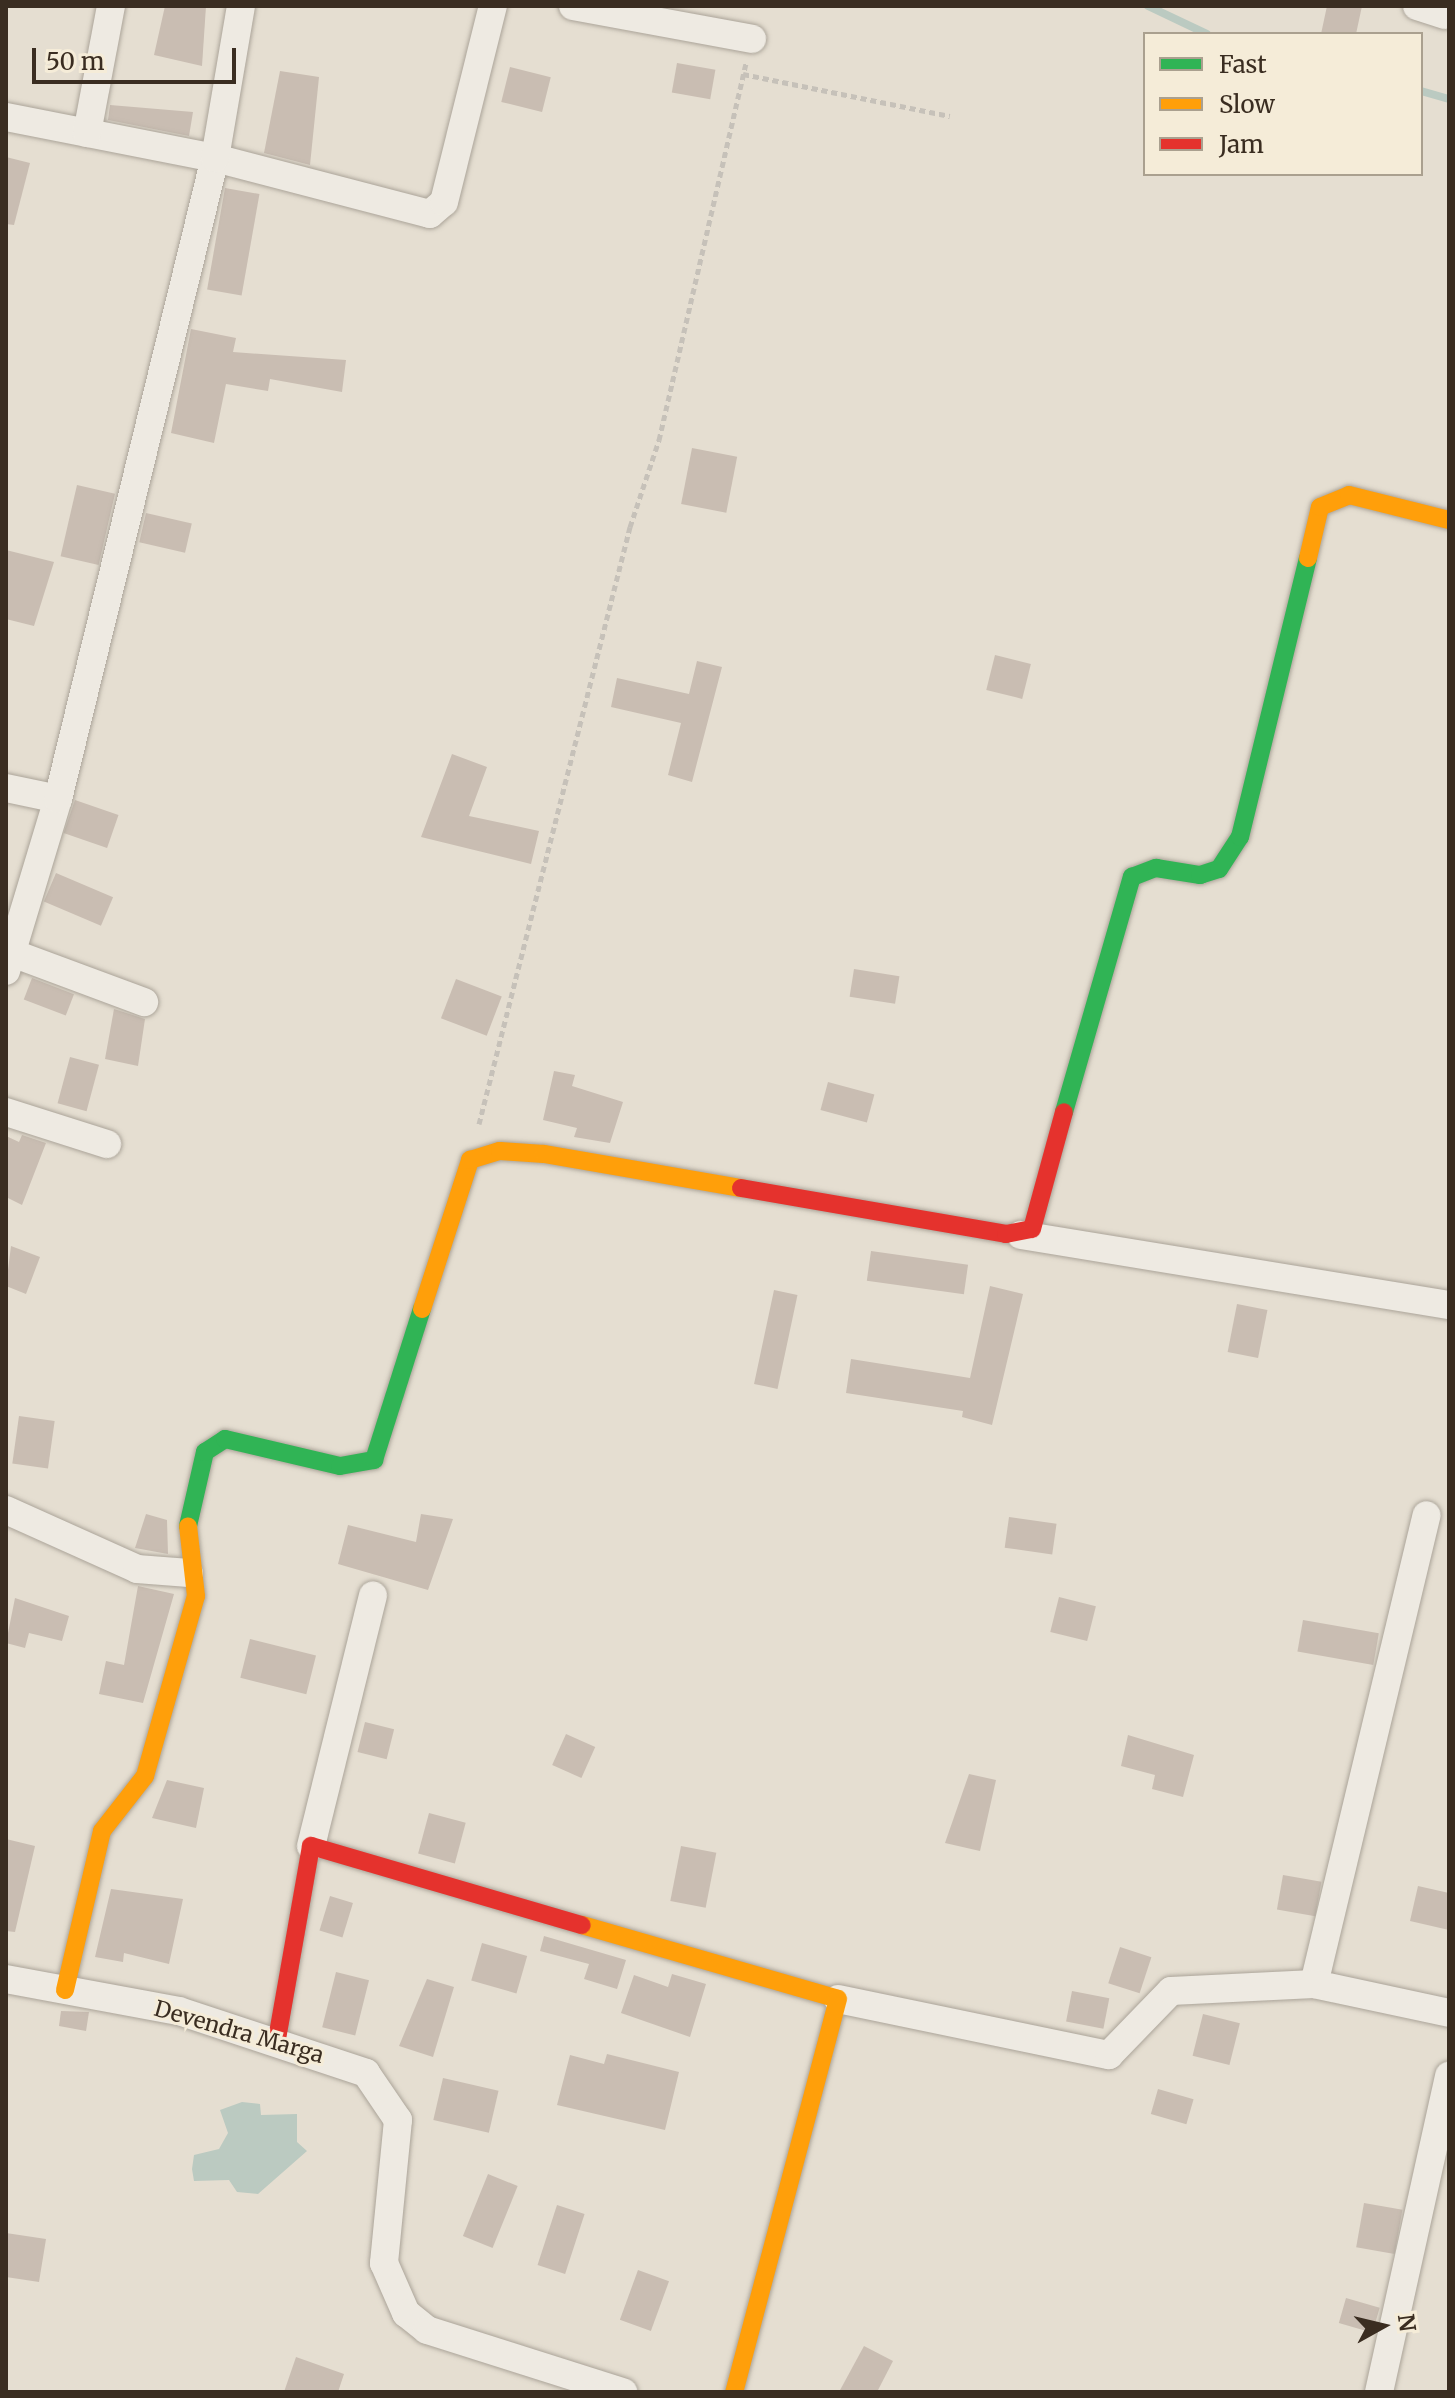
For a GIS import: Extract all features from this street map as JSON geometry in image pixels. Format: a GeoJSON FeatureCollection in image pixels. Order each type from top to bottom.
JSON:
{"type":"FeatureCollection","features":[{"type":"Feature","properties":{"kind":"street"},"geometry":{"type":"LineString","coordinates":[[87,133],[111,6]]}},
{"type":"Feature","properties":{"kind":"street"},"geometry":{"type":"LineString","coordinates":[[144,1002],[9,962],[58,799],[215,158],[241,6]]}},
{"type":"Feature","properties":{"kind":"street"},"geometry":{"type":"LineString","coordinates":[[6,117],[215,158],[420,214],[438,210],[493,6]]}},
{"type":"Feature","properties":{"kind":"street"},"geometry":{"type":"LineString","coordinates":[[573,6],[752,39]]}},
{"type":"Feature","properties":{"kind":"street"},"geometry":{"type":"LineString","coordinates":[[1417,6],[1445,15]]}},
{"type":"Feature","properties":{"kind":"street"},"geometry":{"type":"LineString","coordinates":[[1021,1235],[1042,1215],[1125,890],[1142,872],[1200,875],[1232,858],[1320,507],[1349,495],[1449,520]]}},
{"type":"Feature","properties":{"kind":"street"},"geometry":{"type":"LineString","coordinates":[[6,788],[58,799]]}},
{"type":"Feature","properties":{"kind":"street"},"geometry":{"type":"LineString","coordinates":[[6,1112],[107,1144]]}},
{"type":"Feature","properties":{"kind":"street"},"geometry":{"type":"LineString","coordinates":[[65,1990],[102,1831],[149,1763],[196,1596],[189,1573],[190,1503],[212,1443],[242,1441],[340,1466],[374,1460],[470,1160],[500,1151],[544,1154],[1449,1305]]}},
{"type":"Feature","properties":{"kind":"street"},"geometry":{"type":"LineString","coordinates":[[6,1510],[137,1569],[189,1573]]}},
{"type":"Feature","properties":{"kind":"street"},"geometry":{"type":"LineString","coordinates":[[1314,1984],[1427,1515]]}},
{"type":"Feature","properties":{"kind":"street"},"geometry":{"type":"LineString","coordinates":[[277,2039],[311,1846],[373,1596]]}},
{"type":"Feature","properties":{"kind":"street"},"geometry":{"type":"LineString","coordinates":[[311,1846],[838,1999],[1109,2055],[1171,1991],[1314,1984],[1449,2013]]}},
{"type":"Feature","properties":{"kind":"street","name":"Devendra Marga"},"geometry":{"type":"LineString","coordinates":[[6,1979],[277,2039],[366,2073],[398,2120],[384,2263],[406,2313],[427,2330],[623,2392]]}},
{"type":"Feature","properties":{"kind":"street"},"geometry":{"type":"LineString","coordinates":[[734,2392],[838,1999]]}},
{"type":"Feature","properties":{"kind":"street"},"geometry":{"type":"LineString","coordinates":[[1379,2392],[1449,2076]]}},
{"type":"Feature","properties":{"kind":"path"},"geometry":{"type":"LineString","coordinates":[[470,1160],[630,527],[659,440],[752,39]]}},
{"type":"Feature","properties":{"kind":"path"},"geometry":{"type":"LineString","coordinates":[[743,74],[950,116]]}},
{"type":"Feature","properties":{"kind":"shaded area"},"geometry":{"type":"Polygon","coordinates":[[[242,2102],[260,2104],[261,2115],[297,2114],[297,2142],[307,2151],[258,2194],[237,2192],[229,2180],[194,2181],[194,2155],[219,2149],[228,2133],[220,2110],[242,2102]]]}},
{"type":"Feature","properties":{"kind":"building"},"geometry":{"type":"Polygon","coordinates":[[[165,6],[206,6],[202,66],[154,55],[165,6]]]}},
{"type":"Feature","properties":{"kind":"building"},"geometry":{"type":"Polygon","coordinates":[[[1327,6],[1362,6],[1356,32],[1321,32],[1327,6]]]}},
{"type":"Feature","properties":{"kind":"building"},"geometry":{"type":"Polygon","coordinates":[[[677,63],[715,70],[710,99],[672,93],[677,63]]]}},
{"type":"Feature","properties":{"kind":"building"},"geometry":{"type":"Polygon","coordinates":[[[510,67],[551,77],[542,112],[501,102],[510,67]]]}},
{"type":"Feature","properties":{"kind":"building"},"geometry":{"type":"Polygon","coordinates":[[[280,71],[319,77],[310,165],[264,153],[280,71]]]}},
{"type":"Feature","properties":{"kind":"building"},"geometry":{"type":"Polygon","coordinates":[[[110,105],[193,112],[189,136],[108,120],[110,105]]]}},
{"type":"Feature","properties":{"kind":"building"},"geometry":{"type":"Polygon","coordinates":[[[6,157],[30,163],[14,225],[6,224],[6,157]]]}},
{"type":"Feature","properties":{"kind":"building"},"geometry":{"type":"Polygon","coordinates":[[[225,188],[259,194],[242,296],[207,289],[225,188]]]}},
{"type":"Feature","properties":{"kind":"building"},"geometry":{"type":"Polygon","coordinates":[[[191,329],[236,338],[233,352],[346,360],[342,392],[270,379],[268,391],[226,384],[214,443],[171,433],[191,329]]]}},
{"type":"Feature","properties":{"kind":"building"},"geometry":{"type":"Polygon","coordinates":[[[692,448],[737,457],[726,513],[681,504],[692,448]]]}},
{"type":"Feature","properties":{"kind":"building"},"geometry":{"type":"Polygon","coordinates":[[[77,485],[115,494],[99,565],[61,556],[77,485]]]}},
{"type":"Feature","properties":{"kind":"building"},"geometry":{"type":"Polygon","coordinates":[[[146,513],[192,524],[185,553],[139,542],[146,513]]]}},
{"type":"Feature","properties":{"kind":"building"},"geometry":{"type":"Polygon","coordinates":[[[6,550],[54,562],[34,626],[6,619],[6,550]]]}},
{"type":"Feature","properties":{"kind":"building"},"geometry":{"type":"Polygon","coordinates":[[[995,655],[1031,664],[1022,699],[986,690],[995,655]]]}},
{"type":"Feature","properties":{"kind":"building"},"geometry":{"type":"Polygon","coordinates":[[[697,661],[722,667],[692,782],[668,775],[681,723],[611,707],[617,678],[689,694],[697,661]]]}},
{"type":"Feature","properties":{"kind":"building"},"geometry":{"type":"Polygon","coordinates":[[[452,754],[487,767],[469,816],[539,831],[531,864],[421,837],[452,754]]]}},
{"type":"Feature","properties":{"kind":"building"},"geometry":{"type":"Polygon","coordinates":[[[75,800],[118,815],[107,848],[64,833],[75,800]]]}},
{"type":"Feature","properties":{"kind":"building"},"geometry":{"type":"Polygon","coordinates":[[[56,873],[113,897],[101,926],[44,902],[56,873]]]}},
{"type":"Feature","properties":{"kind":"building"},"geometry":{"type":"Polygon","coordinates":[[[854,969],[899,976],[895,1004],[850,997],[854,969]]]}},
{"type":"Feature","properties":{"kind":"building"},"geometry":{"type":"Polygon","coordinates":[[[32,978],[74,994],[66,1016],[24,999],[32,978]]]}},
{"type":"Feature","properties":{"kind":"building"},"geometry":{"type":"Polygon","coordinates":[[[456,979],[502,997],[487,1036],[441,1018],[456,979]]]}},
{"type":"Feature","properties":{"kind":"building"},"geometry":{"type":"Polygon","coordinates":[[[114,1009],[145,1019],[138,1066],[105,1059],[114,1009]]]}},
{"type":"Feature","properties":{"kind":"building"},"geometry":{"type":"Polygon","coordinates":[[[70,1057],[99,1065],[87,1111],[58,1103],[70,1057]]]}},
{"type":"Feature","properties":{"kind":"building"},"geometry":{"type":"Polygon","coordinates":[[[554,1071],[575,1075],[572,1086],[623,1102],[610,1143],[574,1137],[577,1128],[543,1120],[554,1071]]]}},
{"type":"Feature","properties":{"kind":"building"},"geometry":{"type":"Polygon","coordinates":[[[828,1082],[874,1094],[867,1122],[820,1110],[828,1082]]]}},
{"type":"Feature","properties":{"kind":"building"},"geometry":{"type":"Polygon","coordinates":[[[22,1135],[46,1143],[22,1205],[6,1197],[6,1136],[19,1142],[22,1135]]]}},
{"type":"Feature","properties":{"kind":"building"},"geometry":{"type":"Polygon","coordinates":[[[11,1246],[40,1257],[26,1294],[6,1286],[11,1246]]]}},
{"type":"Feature","properties":{"kind":"building"},"geometry":{"type":"Polygon","coordinates":[[[871,1251],[968,1265],[964,1294],[867,1281],[871,1251]]]}},
{"type":"Feature","properties":{"kind":"building"},"geometry":{"type":"Polygon","coordinates":[[[990,1286],[1023,1294],[992,1425],[962,1417],[963,1411],[846,1393],[851,1359],[970,1378],[990,1286]]]}},
{"type":"Feature","properties":{"kind":"building"},"geometry":{"type":"Polygon","coordinates":[[[774,1290],[797,1295],[778,1389],[754,1384],[774,1290]]]}},
{"type":"Feature","properties":{"kind":"building"},"geometry":{"type":"Polygon","coordinates":[[[1237,1304],[1267,1310],[1258,1358],[1228,1352],[1237,1304]]]}},
{"type":"Feature","properties":{"kind":"building"},"geometry":{"type":"Polygon","coordinates":[[[19,1416],[55,1421],[48,1469],[12,1464],[19,1416]]]}},
{"type":"Feature","properties":{"kind":"building"},"geometry":{"type":"Polygon","coordinates":[[[146,1514],[167,1520],[168,1554],[135,1548],[146,1514]]]}},
{"type":"Feature","properties":{"kind":"building"},"geometry":{"type":"Polygon","coordinates":[[[421,1514],[453,1519],[428,1590],[338,1564],[348,1525],[416,1542],[421,1514]]]}},
{"type":"Feature","properties":{"kind":"building"},"geometry":{"type":"Polygon","coordinates":[[[1009,1517],[1057,1524],[1052,1554],[1005,1548],[1009,1517]]]}},
{"type":"Feature","properties":{"kind":"building"},"geometry":{"type":"Polygon","coordinates":[[[138,1586],[174,1594],[143,1703],[99,1694],[106,1661],[124,1665],[138,1586]]]}},
{"type":"Feature","properties":{"kind":"building"},"geometry":{"type":"Polygon","coordinates":[[[1059,1597],[1096,1606],[1087,1641],[1050,1632],[1059,1597]]]}},
{"type":"Feature","properties":{"kind":"building"},"geometry":{"type":"Polygon","coordinates":[[[15,1598],[69,1616],[62,1641],[29,1633],[25,1648],[6,1643],[15,1598]]]}},
{"type":"Feature","properties":{"kind":"building"},"geometry":{"type":"Polygon","coordinates":[[[1303,1620],[1379,1633],[1373,1665],[1297,1652],[1303,1620]]]}},
{"type":"Feature","properties":{"kind":"building"},"geometry":{"type":"Polygon","coordinates":[[[250,1639],[316,1655],[306,1694],[240,1678],[250,1639]]]}},
{"type":"Feature","properties":{"kind":"building"},"geometry":{"type":"Polygon","coordinates":[[[365,1722],[394,1729],[387,1759],[358,1752],[365,1722]]]}},
{"type":"Feature","properties":{"kind":"building"},"geometry":{"type":"Polygon","coordinates":[[[566,1734],[595,1747],[581,1778],[552,1765],[566,1734]]]}},
{"type":"Feature","properties":{"kind":"building"},"geometry":{"type":"Polygon","coordinates":[[[1128,1735],[1194,1755],[1183,1797],[1152,1789],[1155,1775],[1121,1766],[1128,1735]]]}},
{"type":"Feature","properties":{"kind":"building"},"geometry":{"type":"Polygon","coordinates":[[[969,1774],[996,1780],[980,1851],[945,1843],[969,1774]]]}},
{"type":"Feature","properties":{"kind":"building"},"geometry":{"type":"Polygon","coordinates":[[[167,1780],[204,1788],[196,1828],[152,1818],[167,1780]]]}},
{"type":"Feature","properties":{"kind":"building"},"geometry":{"type":"Polygon","coordinates":[[[429,1813],[466,1823],[455,1863],[418,1854],[429,1813]]]}},
{"type":"Feature","properties":{"kind":"building"},"geometry":{"type":"Polygon","coordinates":[[[6,1839],[35,1846],[15,1932],[6,1931],[6,1839]]]}},
{"type":"Feature","properties":{"kind":"building"},"geometry":{"type":"Polygon","coordinates":[[[681,1846],[716,1853],[706,1908],[670,1901],[681,1846]]]}},
{"type":"Feature","properties":{"kind":"building"},"geometry":{"type":"Polygon","coordinates":[[[1283,1875],[1321,1882],[1315,1916],[1277,1909],[1283,1875]]]}},
{"type":"Feature","properties":{"kind":"building"},"geometry":{"type":"Polygon","coordinates":[[[1418,1886],[1449,1893],[1449,1930],[1410,1921],[1418,1886]]]}},
{"type":"Feature","properties":{"kind":"building"},"geometry":{"type":"Polygon","coordinates":[[[111,1889],[183,1899],[169,1964],[124,1953],[123,1962],[95,1957],[111,1889]]]}},
{"type":"Feature","properties":{"kind":"building"},"geometry":{"type":"Polygon","coordinates":[[[330,1896],[353,1903],[342,1937],[319,1930],[330,1896]]]}},
{"type":"Feature","properties":{"kind":"building"},"geometry":{"type":"Polygon","coordinates":[[[544,1936],[626,1960],[617,1989],[584,1979],[589,1964],[540,1951],[544,1936]]]}},
{"type":"Feature","properties":{"kind":"building"},"geometry":{"type":"Polygon","coordinates":[[[482,1943],[527,1956],[516,1993],[471,1980],[482,1943]]]}},
{"type":"Feature","properties":{"kind":"building"},"geometry":{"type":"Polygon","coordinates":[[[1120,1947],[1151,1957],[1140,1993],[1108,1983],[1120,1947]]]}},
{"type":"Feature","properties":{"kind":"building"},"geometry":{"type":"Polygon","coordinates":[[[336,1972],[369,1980],[355,2036],[322,2027],[336,1972]]]}},
{"type":"Feature","properties":{"kind":"building"},"geometry":{"type":"Polygon","coordinates":[[[672,1974],[706,1984],[690,2037],[621,2013],[634,1975],[668,1987],[672,1974]]]}},
{"type":"Feature","properties":{"kind":"building"},"geometry":{"type":"Polygon","coordinates":[[[427,1979],[454,1987],[433,2057],[399,2046],[427,1979]]]}},
{"type":"Feature","properties":{"kind":"building"},"geometry":{"type":"Polygon","coordinates":[[[1072,1991],[1109,1998],[1103,2029],[1066,2021],[1072,1991]]]}},
{"type":"Feature","properties":{"kind":"building"},"geometry":{"type":"Polygon","coordinates":[[[61,2011],[89,2012],[86,2031],[59,2026],[61,2011]]]}},
{"type":"Feature","properties":{"kind":"building"},"geometry":{"type":"Polygon","coordinates":[[[1203,2014],[1240,2023],[1229,2065],[1193,2056],[1203,2014]]]}},
{"type":"Feature","properties":{"kind":"building"},"geometry":{"type":"Polygon","coordinates":[[[607,2054],[679,2072],[665,2130],[557,2105],[570,2055],[604,2064],[607,2054]]]}},
{"type":"Feature","properties":{"kind":"building"},"geometry":{"type":"Polygon","coordinates":[[[443,2078],[499,2091],[489,2133],[433,2120],[443,2078]]]}},
{"type":"Feature","properties":{"kind":"building"},"geometry":{"type":"Polygon","coordinates":[[[1158,2089],[1194,2099],[1186,2124],[1151,2114],[1158,2089]]]}},
{"type":"Feature","properties":{"kind":"building"},"geometry":{"type":"Polygon","coordinates":[[[488,2174],[518,2186],[493,2248],[463,2236],[488,2174]]]}},
{"type":"Feature","properties":{"kind":"building"},"geometry":{"type":"Polygon","coordinates":[[[1364,2203],[1402,2210],[1395,2254],[1356,2247],[1364,2203]]]}},
{"type":"Feature","properties":{"kind":"building"},"geometry":{"type":"Polygon","coordinates":[[[557,2205],[585,2214],[565,2274],[538,2265],[557,2205]]]}},
{"type":"Feature","properties":{"kind":"building"},"geometry":{"type":"Polygon","coordinates":[[[6,2233],[46,2239],[39,2282],[6,2277],[6,2233]]]}},
{"type":"Feature","properties":{"kind":"building"},"geometry":{"type":"Polygon","coordinates":[[[638,2270],[669,2281],[651,2331],[620,2320],[638,2270]]]}},
{"type":"Feature","properties":{"kind":"building"},"geometry":{"type":"Polygon","coordinates":[[[1346,2298],[1380,2308],[1372,2333],[1339,2323],[1346,2298]]]}},
{"type":"Feature","properties":{"kind":"building"},"geometry":{"type":"Polygon","coordinates":[[[864,2346],[893,2361],[877,2392],[839,2392],[864,2346]]]}},
{"type":"Feature","properties":{"kind":"building"},"geometry":{"type":"Polygon","coordinates":[[[296,2357],[344,2374],[338,2392],[284,2392],[296,2357]]]}},
{"type":"Feature","properties":{"kind":"waterway"},"geometry":{"type":"LineString","coordinates":[[1148,6],[1203,32]]}},
{"type":"Feature","properties":{"kind":"waterway"},"geometry":{"type":"LineString","coordinates":[[1423,92],[1449,99]]}},
{"type":"Feature","properties":{"kind":"traffic: fast"},"geometry":{"type":"LineString","coordinates":[[1064,1112],[1132,877],[1156,868],[1200,875],[1219,869],[1240,837],[1308,558]]}},
{"type":"Feature","properties":{"kind":"traffic: fast"},"geometry":{"type":"LineString","coordinates":[[188,1526],[205,1452],[225,1439],[340,1466],[374,1460],[422,1309]]}},
{"type":"Feature","properties":{"kind":"traffic: slow"},"geometry":{"type":"LineString","coordinates":[[1308,558],[1320,507],[1349,495],[1449,520]]}},
{"type":"Feature","properties":{"kind":"traffic: slow"},"geometry":{"type":"LineString","coordinates":[[422,1309],[470,1160],[500,1151],[544,1154],[741,1188]]}},
{"type":"Feature","properties":{"kind":"traffic: slow"},"geometry":{"type":"LineString","coordinates":[[65,1990],[102,1831],[145,1776],[196,1596],[188,1526]]}},
{"type":"Feature","properties":{"kind":"traffic: slow"},"geometry":{"type":"LineString","coordinates":[[582,1925],[838,1999],[734,2392]]}},
{"type":"Feature","properties":{"kind":"traffic: jam"},"geometry":{"type":"LineString","coordinates":[[741,1188],[1006,1234],[1032,1229],[1064,1112]]}},
{"type":"Feature","properties":{"kind":"traffic: jam"},"geometry":{"type":"LineString","coordinates":[[277,2039],[311,1846],[582,1925]]}}]}
